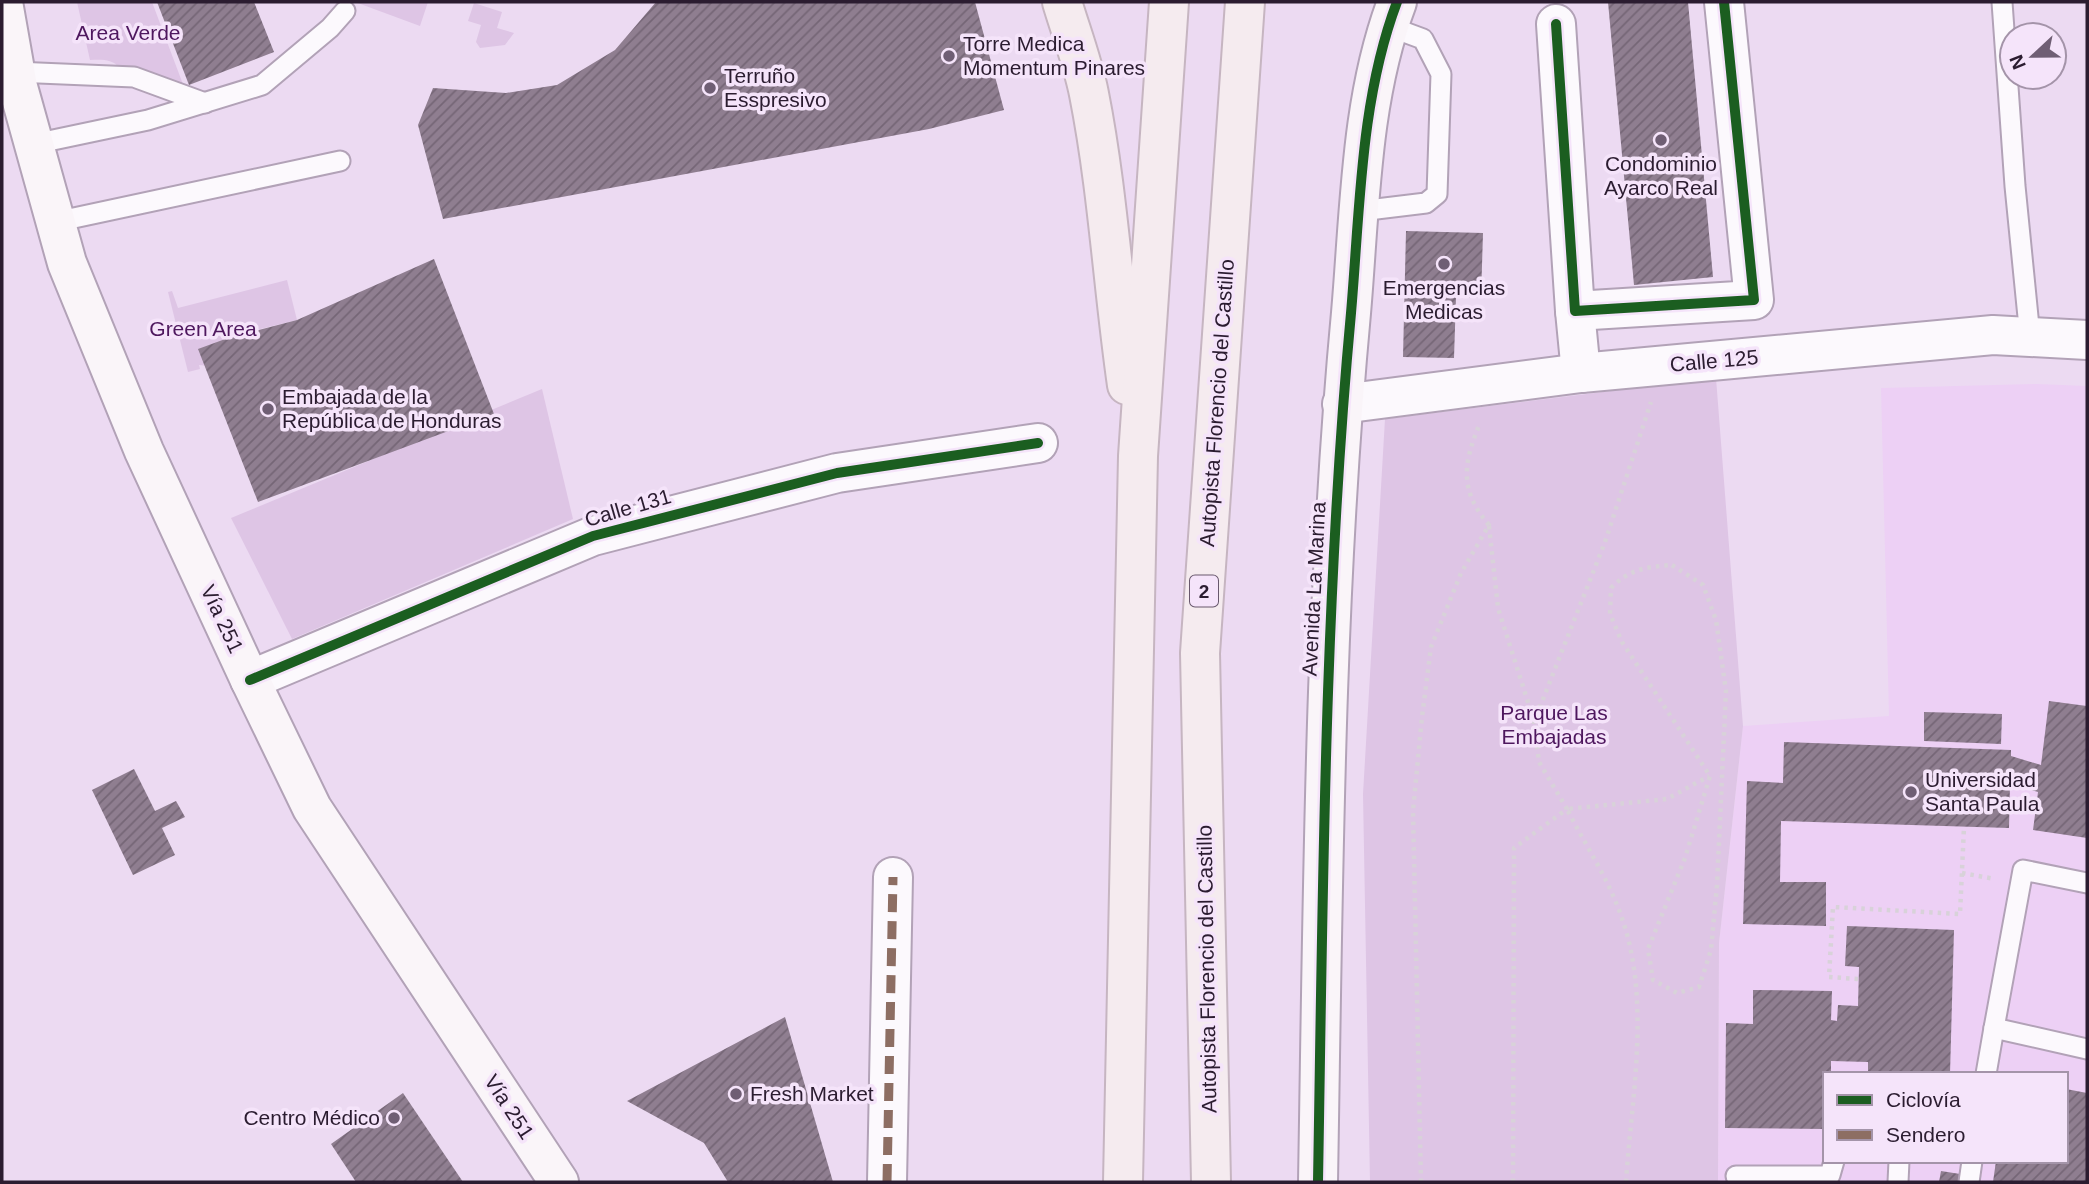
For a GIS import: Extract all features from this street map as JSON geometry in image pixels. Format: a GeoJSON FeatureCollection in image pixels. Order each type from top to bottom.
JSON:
{"type":"FeatureCollection","features":[{"type":"Feature","properties":{"kind":"highway"},"geometry":{"type":"LineString","coordinates":[[1062,2],[1089,91],[1104,182],[1116,313],[1138,456]]}},
{"type":"Feature","properties":{"kind":"highway"},"geometry":{"type":"LineString","coordinates":[[1123,1182],[1138,456],[1169,2]]}},
{"type":"Feature","properties":{"kind":"highway","name":"Autopista Florencio del Castillo"},"geometry":{"type":"LineString","coordinates":[[1212,1182],[1200,653],[1245,2]]}},
{"type":"Feature","properties":{"kind":"main road","name":"Vía 251"},"geometry":{"type":"LineString","coordinates":[[3,2],[12,83],[34,144],[67,263],[144,451],[250,680],[312,808],[559,1182]]}},
{"type":"Feature","properties":{"kind":"main road","name":"Avenida La Marina"},"geometry":{"type":"LineString","coordinates":[[1318,1182],[1324,769],[1342,404],[1371,100],[1392,14]]}},
{"type":"Feature","properties":{"kind":"street"},"geometry":{"type":"LineString","coordinates":[[1724,2],[1762,356]]}},
{"type":"Feature","properties":{"kind":"street"},"geometry":{"type":"LineString","coordinates":[[1556,24],[1580,373]]}},
{"type":"Feature","properties":{"kind":"street"},"geometry":{"type":"LineString","coordinates":[[1575,311],[1754,300]]}},
{"type":"Feature","properties":{"kind":"street","name":"Calle 125"},"geometry":{"type":"LineString","coordinates":[[1342,404],[1580,373],[1993,335],[2087,341]]}},
{"type":"Feature","properties":{"kind":"street","name":"Calle 131"},"geometry":{"type":"LineString","coordinates":[[250,680],[593,536],[837,473],[1038,443]]}},
{"type":"Feature","properties":{"kind":"street"},"geometry":{"type":"LineString","coordinates":[[887,1182],[893,877]]}},
{"type":"Feature","properties":{"kind":"lane"},"geometry":{"type":"LineString","coordinates":[[2002,2],[2015,186],[2030,337]]}},
{"type":"Feature","properties":{"kind":"lane"},"geometry":{"type":"LineString","coordinates":[[34,144],[148,120],[262,85],[330,28],[345,11]]}},
{"type":"Feature","properties":{"kind":"lane"},"geometry":{"type":"LineString","coordinates":[[1360,211],[1426,203],[1437,194],[1441,74],[1423,39],[1392,14]]}},
{"type":"Feature","properties":{"kind":"lane"},"geometry":{"type":"LineString","coordinates":[[12,83],[134,77],[205,103]]}},
{"type":"Feature","properties":{"kind":"lane"},"geometry":{"type":"LineString","coordinates":[[55,222],[340,161]]}},
{"type":"Feature","properties":{"kind":"lane"},"geometry":{"type":"LineString","coordinates":[[1986,1072],[2023,870],[2087,883]]}},
{"type":"Feature","properties":{"kind":"lane"},"geometry":{"type":"LineString","coordinates":[[1994,1028],[2087,1049]]}},
{"type":"Feature","properties":{"kind":"lane"},"geometry":{"type":"LineString","coordinates":[[1736,1176],[1823,1176],[1830,1175],[1833,1163]]}},
{"type":"Feature","properties":{"kind":"lane"},"geometry":{"type":"LineString","coordinates":[[1898,1182],[1899,1163]]}},
{"type":"Feature","properties":{"kind":"lane"},"geometry":{"type":"LineString","coordinates":[[1969,1182],[1972,1163]]}},
{"type":"Feature","properties":{"kind":"path"},"geometry":{"type":"LineString","coordinates":[[1534,722],[1605,542],[1653,398]]}},
{"type":"Feature","properties":{"kind":"path"},"geometry":{"type":"LineString","coordinates":[[1482,417],[1468,451],[1466,482],[1474,507],[1489,525],[1498,608],[1516,673],[1534,722],[1539,762],[1618,905],[1632,959],[1639,1009],[1626,1182]]}},
{"type":"Feature","properties":{"kind":"path"},"geometry":{"type":"LineString","coordinates":[[1421,1182],[1413,811],[1420,731],[1432,647],[1461,573],[1489,525]]}},
{"type":"Feature","properties":{"kind":"path"},"geometry":{"type":"LineString","coordinates":[[1672,565],[1703,585],[1716,620],[1726,691],[1717,885],[1711,950],[1699,987],[1677,993],[1653,980],[1648,949],[1685,858],[1710,776],[1622,642],[1610,614],[1611,588],[1623,575],[1643,567],[1672,565]]}},
{"type":"Feature","properties":{"kind":"path"},"geometry":{"type":"LineString","coordinates":[[1513,1182],[1514,848],[1567,809],[1667,799],[1710,776]]}},
{"type":"Feature","properties":{"kind":"path"},"geometry":{"type":"LineString","coordinates":[[1858,979],[1829,977],[1833,907],[1960,914],[1964,827]]}},
{"type":"Feature","properties":{"kind":"path"},"geometry":{"type":"LineString","coordinates":[[1962,873],[2020,884]]}},
{"type":"Feature","properties":{"kind":"shaded area","name":"Universidad Santa Paula"},"geometry":{"type":"Polygon","coordinates":[[[2036,384],[2087,386],[2087,1182],[1718,1182],[1719,943],[1743,726],[1889,716],[1881,388],[2036,384]]]}},
{"type":"Feature","properties":{"kind":"green space","name":"Area Verde"},"geometry":{"type":"Polygon","coordinates":[[[77,2],[152,2],[184,87],[141,79],[107,60],[90,60],[77,2]]]}},
{"type":"Feature","properties":{"kind":"green space"},"geometry":{"type":"Polygon","coordinates":[[[355,2],[428,2],[420,26],[355,2]]]}},
{"type":"Feature","properties":{"kind":"green space"},"geometry":{"type":"Polygon","coordinates":[[[474,3],[502,12],[497,28],[514,33],[505,45],[480,48],[476,42],[481,25],[468,21],[474,3]]]}},
{"type":"Feature","properties":{"kind":"green space","name":"Green Area"},"geometry":{"type":"Polygon","coordinates":[[[287,280],[297,320],[228,337],[209,366],[199,365],[200,369],[188,372],[168,292],[172,291],[178,308],[287,280]]]}},
{"type":"Feature","properties":{"kind":"green space","name":"Parque Las Embajadas"},"geometry":{"type":"Polygon","coordinates":[[[1716,378],[1743,726],[1719,943],[1718,1182],[1370,1182],[1363,794],[1385,419],[1716,378]]]}},
{"type":"Feature","properties":{"kind":"green space"},"geometry":{"type":"Polygon","coordinates":[[[542,389],[573,519],[292,639],[231,518],[542,389]]]}},
{"type":"Feature","properties":{"kind":"building"},"geometry":{"type":"Polygon","coordinates":[[[157,2],[254,2],[274,52],[189,85],[157,2]]]}},
{"type":"Feature","properties":{"kind":"building"},"geometry":{"type":"Polygon","coordinates":[[[656,2],[975,2],[1004,110],[929,129],[443,219],[418,125],[433,88],[506,93],[557,85],[615,50],[656,2]]]}},
{"type":"Feature","properties":{"kind":"building","name":"Condominio Ayarco Real"},"geometry":{"type":"Polygon","coordinates":[[[1608,2],[1688,2],[1713,277],[1634,285],[1608,2]]]}},
{"type":"Feature","properties":{"kind":"building","name":"Emergencias Medicas"},"geometry":{"type":"Polygon","coordinates":[[[1406,231],[1483,233],[1481,298],[1456,297],[1454,358],[1403,357],[1406,231]]]}},
{"type":"Feature","properties":{"kind":"building"},"geometry":{"type":"Polygon","coordinates":[[[434,259],[494,414],[258,502],[198,349],[228,338],[297,320],[434,259]]]}},
{"type":"Feature","properties":{"kind":"building"},"geometry":{"type":"Polygon","coordinates":[[[2049,701],[2087,706],[2087,838],[2033,830],[2038,792],[2010,784],[2009,828],[1781,821],[1780,882],[1826,882],[1826,926],[1743,924],[1747,781],[1783,783],[1784,742],[2011,750],[2011,756],[2041,765],[2049,701]]]}},
{"type":"Feature","properties":{"kind":"building"},"geometry":{"type":"Polygon","coordinates":[[[1924,712],[2002,714],[2001,744],[1924,741],[1924,712]]]}},
{"type":"Feature","properties":{"kind":"building"},"geometry":{"type":"Polygon","coordinates":[[[134,769],[155,811],[176,801],[185,817],[162,828],[175,855],[133,875],[92,790],[134,769]]]}},
{"type":"Feature","properties":{"kind":"building"},"geometry":{"type":"Polygon","coordinates":[[[1847,926],[1954,930],[1950,1072],[1868,1072],[1868,1062],[1831,1061],[1831,1072],[1823,1072],[1823,1129],[1725,1128],[1726,1023],[1753,1024],[1753,990],[1832,991],[1831,1020],[1837,1021],[1838,1005],[1858,1006],[1859,967],[1845,966],[1847,926]]]}},
{"type":"Feature","properties":{"kind":"building"},"geometry":{"type":"Polygon","coordinates":[[[785,1017],[833,1182],[728,1182],[704,1143],[627,1101],[785,1017]]]}},
{"type":"Feature","properties":{"kind":"building"},"geometry":{"type":"Polygon","coordinates":[[[2068,1089],[2087,1093],[2087,1182],[1993,1182],[1996,1163],[2068,1163],[2068,1089]]]}},
{"type":"Feature","properties":{"kind":"building","name":"Centro Médico"},"geometry":{"type":"Polygon","coordinates":[[[403,1093],[463,1182],[356,1182],[331,1144],[403,1093]]]}},
{"type":"Feature","properties":{"kind":"building"},"geometry":{"type":"Polygon","coordinates":[[[1941,1171],[1960,1174],[1959,1182],[1939,1182],[1941,1171]]]}},
{"type":"Feature","properties":{"kind":"marked path"},"geometry":{"type":"LineString","coordinates":[[887,1182],[893,877]]}},
{"type":"Feature","properties":{"kind":"cycle path"},"geometry":{"type":"LineString","coordinates":[[1318,1182],[1326,747],[1342,421],[1369,116],[1375,77],[1397,2]]}},
{"type":"Feature","properties":{"kind":"cycle path"},"geometry":{"type":"LineString","coordinates":[[1556,24],[1575,311],[1754,300],[1724,2]]}},
{"type":"Feature","properties":{"kind":"cycle path"},"geometry":{"type":"LineString","coordinates":[[250,680],[593,536],[837,473],[1038,443]]}},
{"type":"Feature","properties":{"kind":"place","name":"Torre Medica Momentum Pinares"},"geometry":{"type":"Point","coordinates":[949,56]}},
{"type":"Feature","properties":{"kind":"place","name":"Terruño Esspresivo"},"geometry":{"type":"Point","coordinates":[710,88]}},
{"type":"Feature","properties":{"kind":"place","name":"Condominio Ayarco Real"},"geometry":{"type":"Point","coordinates":[1661,140]}},
{"type":"Feature","properties":{"kind":"place","name":"Emergencias Medicas"},"geometry":{"type":"Point","coordinates":[1444,264]}},
{"type":"Feature","properties":{"kind":"place","name":"Embajada de la República de Honduras"},"geometry":{"type":"Point","coordinates":[268,409]}},
{"type":"Feature","properties":{"kind":"place","name":"Universidad Santa Paula"},"geometry":{"type":"Point","coordinates":[1911,792]}},
{"type":"Feature","properties":{"kind":"place","name":"Fresh Market"},"geometry":{"type":"Point","coordinates":[736,1094]}},
{"type":"Feature","properties":{"kind":"place","name":"Centro Médico"},"geometry":{"type":"Point","coordinates":[394,1118]}}]}
